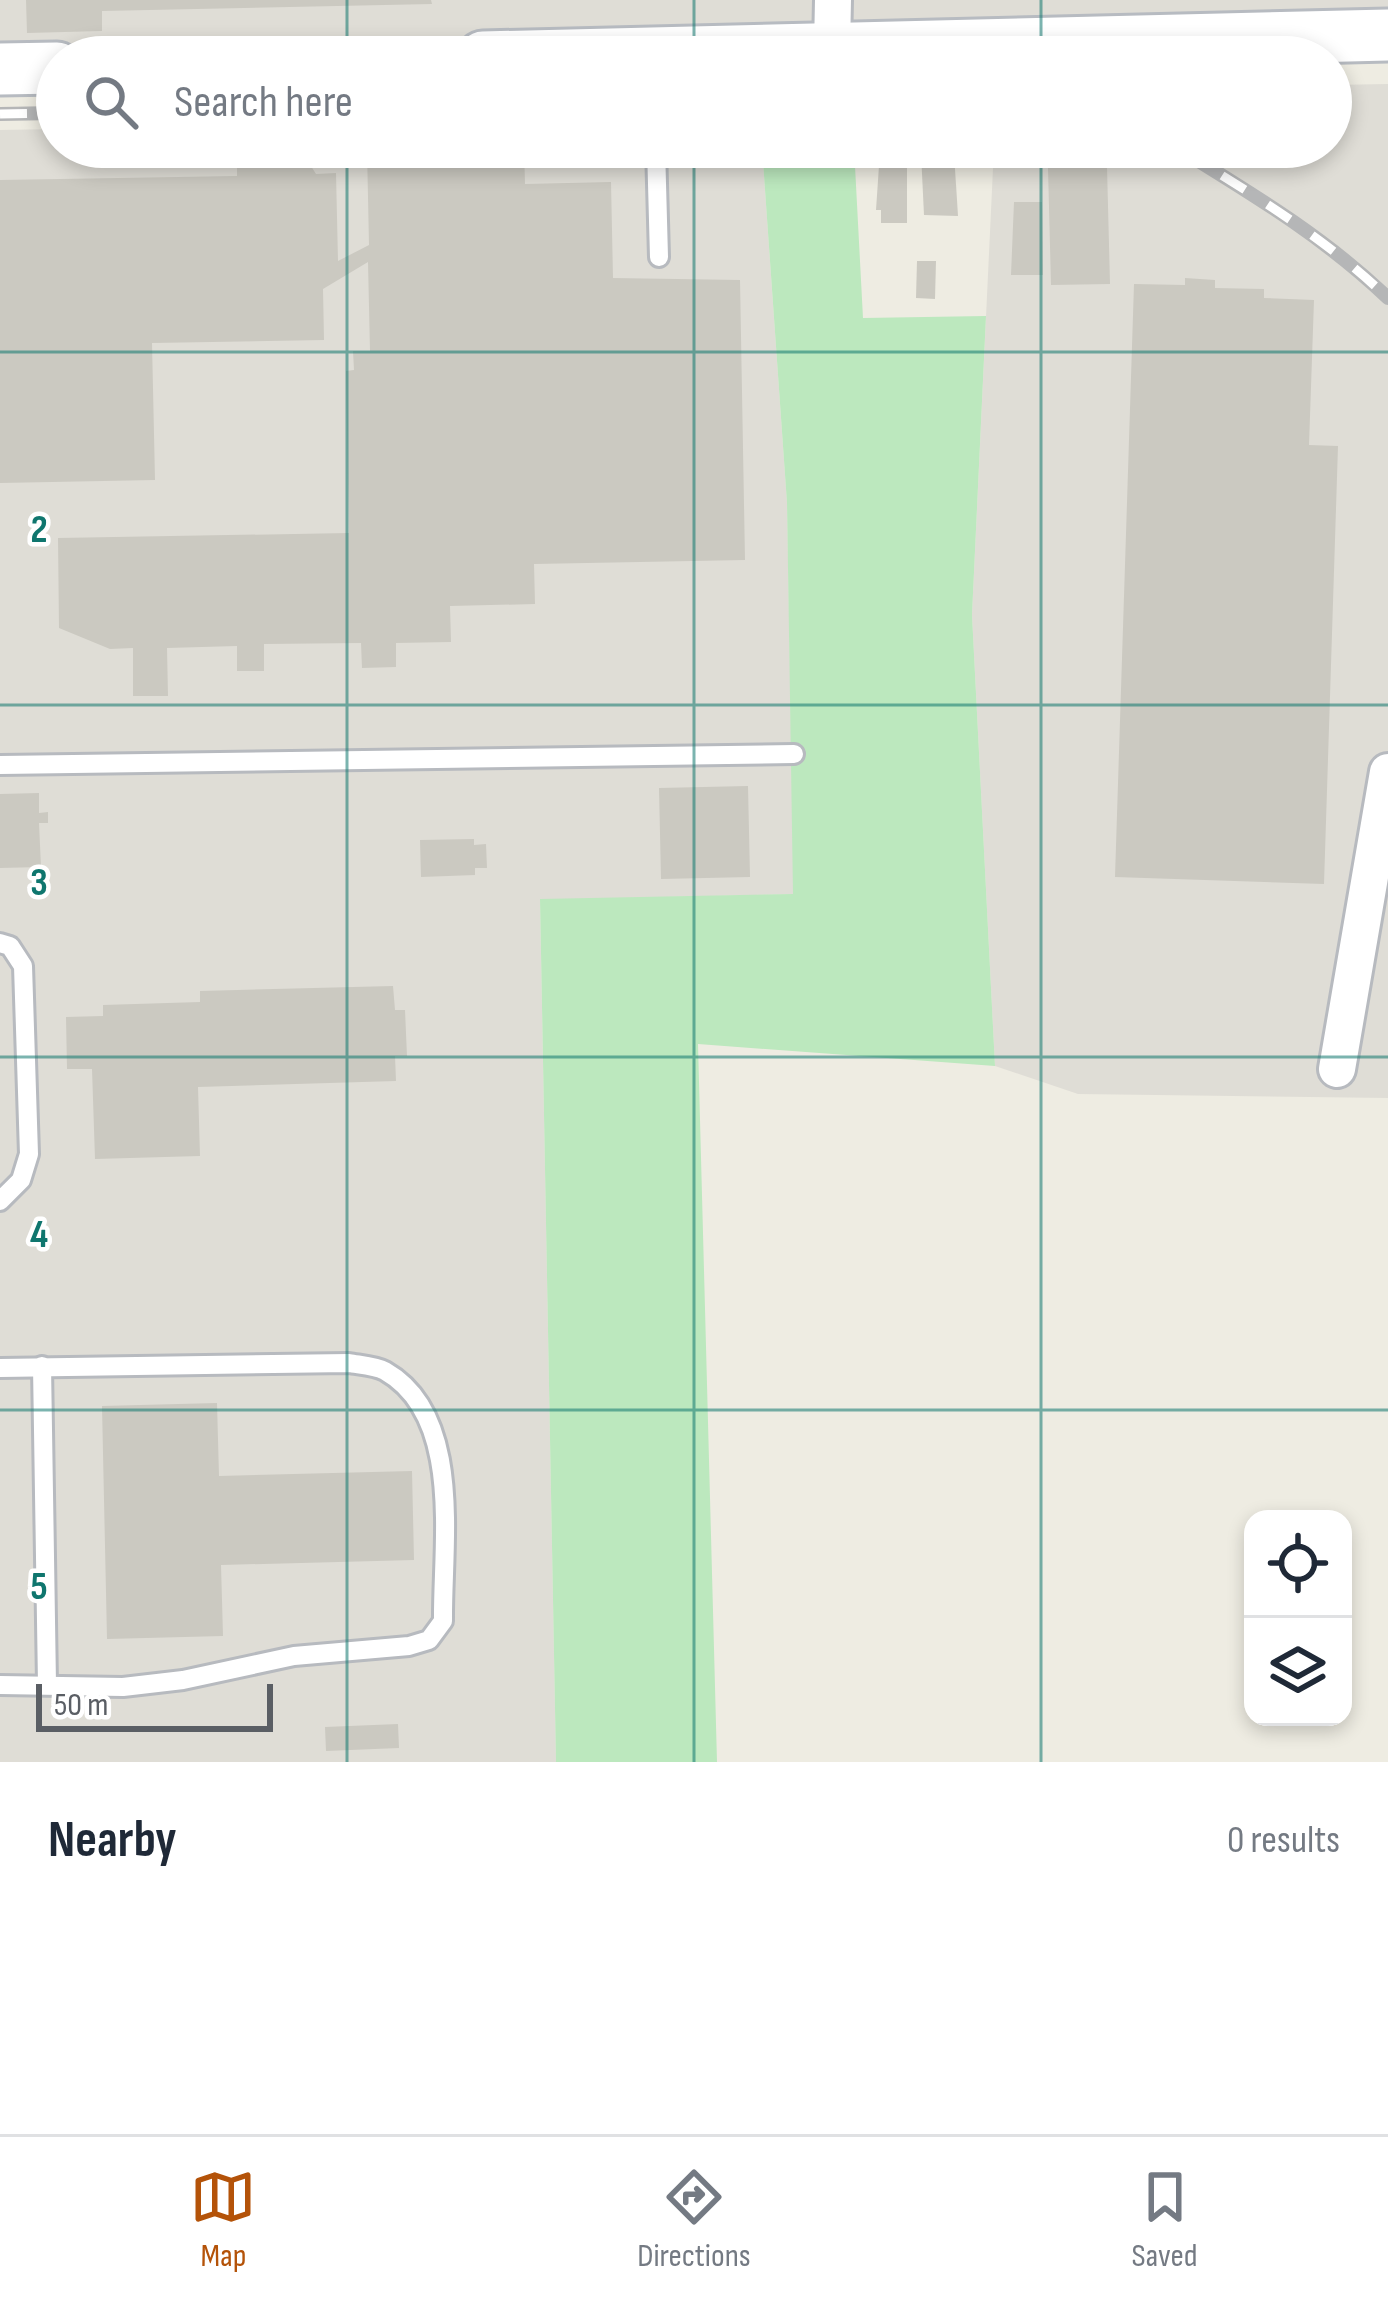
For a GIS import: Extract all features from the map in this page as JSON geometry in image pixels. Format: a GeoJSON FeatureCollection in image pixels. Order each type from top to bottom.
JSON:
{"type":"FeatureCollection","features":[{"type":"Feature","properties":{"kind":"street"},"geometry":{"type":"LineString","coordinates":[[763,36],[833,24],[1388,35]]}},
{"type":"Feature","properties":{"kind":"street"},"geometry":{"type":"LineString","coordinates":[[0,69],[36,68]]}},
{"type":"Feature","properties":{"kind":"street"},"geometry":{"type":"LineString","coordinates":[[1337,1069],[1388,772]]}},
{"type":"Feature","properties":{"kind":"lane"},"geometry":{"type":"LineString","coordinates":[[657,168],[659,257]]}},
{"type":"Feature","properties":{"kind":"lane"},"geometry":{"type":"LineString","coordinates":[[0,765],[794,754]]}},
{"type":"Feature","properties":{"kind":"lane"},"geometry":{"type":"LineString","coordinates":[[0,943],[10,946],[23,966],[29,1154],[21,1180],[0,1201]]}},
{"type":"Feature","properties":{"kind":"lane"},"geometry":{"type":"LineString","coordinates":[[0,1368],[349,1363],[385,1371],[425,1411],[440,1442],[443,1621],[429,1640],[278,1659],[123,1687],[0,1685]]}},
{"type":"Feature","properties":{"kind":"lane"},"geometry":{"type":"LineString","coordinates":[[42,1366],[47,1684]]}},
{"type":"Feature","properties":{"kind":"shaded area"},"geometry":{"type":"Polygon","coordinates":[[[0,0],[1388,0],[1388,12],[511,36],[36,36],[36,49],[0,50],[0,0]]]}},
{"type":"Feature","properties":{"kind":"shaded area"},"geometry":{"type":"Polygon","coordinates":[[[1388,84],[1388,1098],[1078,1094],[995,1066],[972,615],[993,168],[1352,168],[1352,85],[1388,84]]]}},
{"type":"Feature","properties":{"kind":"shaded area"},"geometry":{"type":"Polygon","coordinates":[[[36,129],[36,168],[763,168],[787,503],[794,894],[540,900],[556,1762],[0,1762],[0,130],[36,129]]]}},
{"type":"Feature","properties":{"kind":"green space"},"geometry":{"type":"Polygon","coordinates":[[[763,168],[855,168],[863,318],[986,316],[972,615],[995,1066],[698,1044],[717,1762],[556,1762],[540,899],[793,894],[787,503],[763,168]]]}},
{"type":"Feature","properties":{"kind":"building"},"geometry":{"type":"Polygon","coordinates":[[[26,0],[431,0],[432,4],[102,11],[102,31],[27,33],[26,0]]]}},
{"type":"Feature","properties":{"kind":"building"},"geometry":{"type":"Polygon","coordinates":[[[237,168],[312,168],[316,174],[336,173],[338,261],[369,245],[367,168],[525,168],[525,184],[611,182],[613,278],[740,280],[745,560],[534,564],[535,604],[450,606],[451,642],[396,643],[396,667],[362,668],[361,643],[264,644],[264,671],[237,671],[237,646],[167,648],[168,696],[133,696],[133,648],[110,649],[59,628],[58,538],[349,533],[346,371],[354,370],[353,351],[370,351],[368,262],[323,289],[324,340],[152,343],[155,480],[0,483],[0,180],[237,176],[237,168]]]}},
{"type":"Feature","properties":{"kind":"building"},"geometry":{"type":"Polygon","coordinates":[[[879,168],[907,168],[907,223],[881,223],[881,210],[876,210],[879,168]]]}},
{"type":"Feature","properties":{"kind":"building"},"geometry":{"type":"Polygon","coordinates":[[[922,168],[955,168],[958,216],[924,215],[922,168]]]}},
{"type":"Feature","properties":{"kind":"building"},"geometry":{"type":"Polygon","coordinates":[[[1048,168],[1107,168],[1110,284],[1051,285],[1048,168]]]}},
{"type":"Feature","properties":{"kind":"building"},"geometry":{"type":"Polygon","coordinates":[[[1014,202],[1042,202],[1043,275],[1011,275],[1014,202]]]}},
{"type":"Feature","properties":{"kind":"building"},"geometry":{"type":"Polygon","coordinates":[[[917,261],[936,261],[935,299],[916,298],[917,261]]]}},
{"type":"Feature","properties":{"kind":"building"},"geometry":{"type":"Polygon","coordinates":[[[1185,278],[1215,280],[1215,288],[1264,289],[1264,298],[1314,300],[1309,445],[1338,446],[1324,884],[1115,877],[1134,284],[1185,285],[1185,278]]]}},
{"type":"Feature","properties":{"kind":"building"},"geometry":{"type":"Polygon","coordinates":[[[748,786],[750,877],[661,879],[659,788],[748,786]]]}},
{"type":"Feature","properties":{"kind":"building"},"geometry":{"type":"Polygon","coordinates":[[[39,793],[39,813],[48,812],[48,823],[39,823],[41,867],[0,868],[0,794],[39,793]]]}},
{"type":"Feature","properties":{"kind":"building"},"geometry":{"type":"Polygon","coordinates":[[[474,839],[474,845],[486,844],[487,868],[475,868],[475,875],[421,877],[420,840],[474,839]]]}},
{"type":"Feature","properties":{"kind":"building"},"geometry":{"type":"Polygon","coordinates":[[[393,986],[395,1010],[405,1010],[407,1056],[395,1056],[396,1081],[198,1087],[200,1156],[95,1159],[92,1069],[67,1069],[66,1017],[103,1016],[103,1005],[200,1002],[200,991],[393,986]]]}},
{"type":"Feature","properties":{"kind":"building"},"geometry":{"type":"Polygon","coordinates":[[[217,1403],[219,1476],[412,1471],[414,1560],[221,1565],[223,1636],[107,1639],[102,1406],[217,1403]]]}},
{"type":"Feature","properties":{"kind":"building"},"geometry":{"type":"Polygon","coordinates":[[[398,1724],[399,1748],[326,1751],[325,1727],[398,1724]]]}},
{"type":"Feature","properties":{"kind":"railway"},"geometry":{"type":"LineString","coordinates":[[0,114],[36,113]]}},
{"type":"Feature","properties":{"kind":"railway"},"geometry":{"type":"LineString","coordinates":[[1210,168],[1312,235],[1388,298]]}}]}
